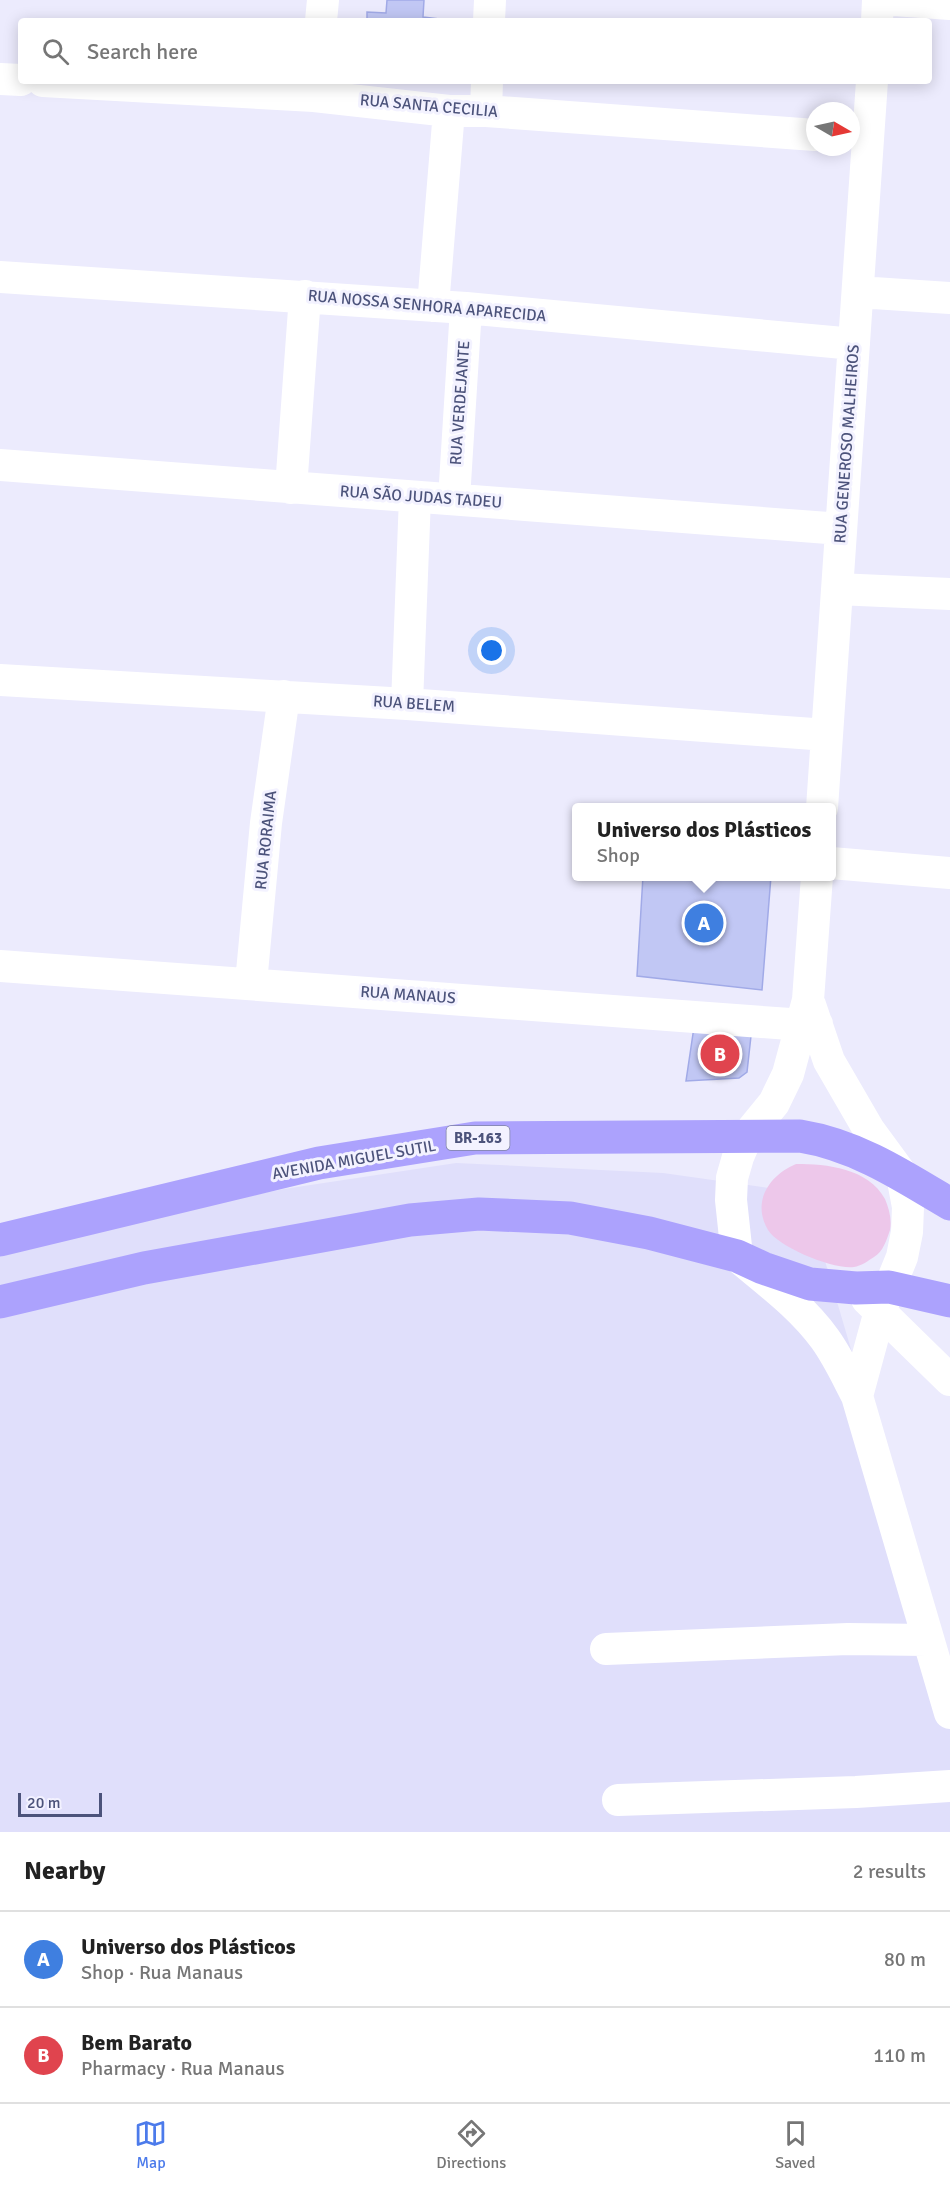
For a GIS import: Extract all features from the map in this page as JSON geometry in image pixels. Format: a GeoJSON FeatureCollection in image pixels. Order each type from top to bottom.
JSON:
{"type":"FeatureCollection","features":[{"type":"Feature","properties":{"kind":"main road","name":"AVENIDA MIGUEL SUTIL"},"geometry":{"type":"LineString","coordinates":[[0,1240],[319,1163],[475,1138],[800,1136],[826,1140],[854,1149],[950,1204]]}},
{"type":"Feature","properties":{"kind":"main road"},"geometry":{"type":"LineString","coordinates":[[0,1302],[144,1268],[410,1220],[478,1214],[570,1218],[649,1233],[737,1256],[763,1268],[810,1284],[856,1288],[885,1299],[950,1301]]}},
{"type":"Feature","properties":{"kind":"street"},"geometry":{"type":"LineString","coordinates":[[321,18],[323,0]]}},
{"type":"Feature","properties":{"kind":"street"},"geometry":{"type":"LineString","coordinates":[[489,18],[490,0]]}},
{"type":"Feature","properties":{"kind":"street"},"geometry":{"type":"LineString","coordinates":[[876,18],[878,0]]}},
{"type":"Feature","properties":{"kind":"street"},"geometry":{"type":"LineString","coordinates":[[894,0],[950,4]]}},
{"type":"Feature","properties":{"kind":"street"},"geometry":{"type":"LineString","coordinates":[[0,79],[18,80]]}},
{"type":"Feature","properties":{"kind":"street","name":"RUA SANTA CECILIA"},"geometry":{"type":"LineString","coordinates":[[160,84],[315,88],[449,111],[487,96],[806,134]]}},
{"type":"Feature","properties":{"kind":"street","name":"RUA GENEROSO MALHEIROS"},"geometry":{"type":"LineString","coordinates":[[860,138],[871,84]]}},
{"type":"Feature","properties":{"kind":"street"},"geometry":{"type":"LineString","coordinates":[[433,306],[449,111]]}},
{"type":"Feature","properties":{"kind":"street","name":"RUA GENEROSO MALHEIROS"},"geometry":{"type":"LineString","coordinates":[[822,803],[858,292],[860,156]]}},
{"type":"Feature","properties":{"kind":"street","name":"RUA NOSSA SENHORA APARECIDA"},"geometry":{"type":"LineString","coordinates":[[0,277],[466,308],[854,344]]}},
{"type":"Feature","properties":{"kind":"street"},"geometry":{"type":"LineString","coordinates":[[858,292],[950,298]]}},
{"type":"Feature","properties":{"kind":"street"},"geometry":{"type":"LineString","coordinates":[[291,488],[305,296]]}},
{"type":"Feature","properties":{"kind":"street","name":"RUA VERDEJANTE"},"geometry":{"type":"LineString","coordinates":[[454,499],[466,308]]}},
{"type":"Feature","properties":{"kind":"street","name":"RUA SÃO JUDAS TADEU"},"geometry":{"type":"LineString","coordinates":[[0,465],[841,530]]}},
{"type":"Feature","properties":{"kind":"street"},"geometry":{"type":"LineString","coordinates":[[407,704],[415,497]]}},
{"type":"Feature","properties":{"kind":"street"},"geometry":{"type":"LineString","coordinates":[[837,589],[950,594]]}},
{"type":"Feature","properties":{"kind":"street","name":"RUA BELEM"},"geometry":{"type":"LineString","coordinates":[[0,680],[407,704],[827,735]]}},
{"type":"Feature","properties":{"kind":"street","name":"RUA RORAIMA"},"geometry":{"type":"LineString","coordinates":[[251,983],[266,822],[284,696]]}},
{"type":"Feature","properties":{"kind":"street"},"geometry":{"type":"LineString","coordinates":[[836,863],[950,873]]}},
{"type":"Feature","properties":{"kind":"street"},"geometry":{"type":"LineString","coordinates":[[817,881],[809,1016],[788,1074],[774,1103],[747,1137],[738,1156],[732,1178],[731,1200],[737,1256],[793,1304],[811,1323],[836,1356],[857,1396],[950,1713]]}},
{"type":"Feature","properties":{"kind":"street","name":"RUA MANAUS"},"geometry":{"type":"LineString","coordinates":[[0,966],[809,1016]]}},
{"type":"Feature","properties":{"kind":"street"},"geometry":{"type":"LineString","coordinates":[[809,1016],[829,1061],[849,1096],[869,1130],[902,1175],[908,1207],[907,1232],[902,1257],[885,1299],[857,1396]]}},
{"type":"Feature","properties":{"kind":"street"},"geometry":{"type":"LineString","coordinates":[[885,1299],[950,1380]]}},
{"type":"Feature","properties":{"kind":"street"},"geometry":{"type":"LineString","coordinates":[[606,1649],[848,1639],[927,1640]]}},
{"type":"Feature","properties":{"kind":"street"},"geometry":{"type":"LineString","coordinates":[[618,1800],[856,1792],[950,1786]]}},
{"type":"Feature","properties":{"kind":"shaded area"},"geometry":{"type":"Polygon","coordinates":[[[456,1163],[663,1173],[805,1193],[858,1373],[950,1710],[950,1832],[0,1832],[0,1253],[131,1220],[284,1189],[456,1163]]]}},
{"type":"Feature","properties":{"kind":"shaded area"},"geometry":{"type":"Polygon","coordinates":[[[796,1164],[821,1165],[846,1170],[858,1174],[878,1189],[885,1199],[891,1222],[886,1241],[877,1255],[859,1266],[845,1267],[807,1256],[774,1237],[763,1219],[763,1199],[771,1182],[796,1164]]]}},
{"type":"Feature","properties":{"kind":"building"},"geometry":{"type":"Polygon","coordinates":[[[387,0],[424,0],[423,17],[431,18],[367,18],[367,12],[386,13],[387,0]]]}},
{"type":"Feature","properties":{"kind":"building"},"geometry":{"type":"Polygon","coordinates":[[[643,881],[771,881],[762,990],[637,976],[643,881]]]}},
{"type":"Feature","properties":{"kind":"building"},"geometry":{"type":"Polygon","coordinates":[[[694,1027],[751,1036],[747,1072],[739,1078],[686,1081],[694,1027]]]}},
{"type":"Feature","properties":{"kind":"place","name":"Universo dos Plásticos"},"geometry":{"type":"Point","coordinates":[704,923]}},
{"type":"Feature","properties":{"kind":"place","name":"Bem Barato"},"geometry":{"type":"Point","coordinates":[720,1054]}}]}
